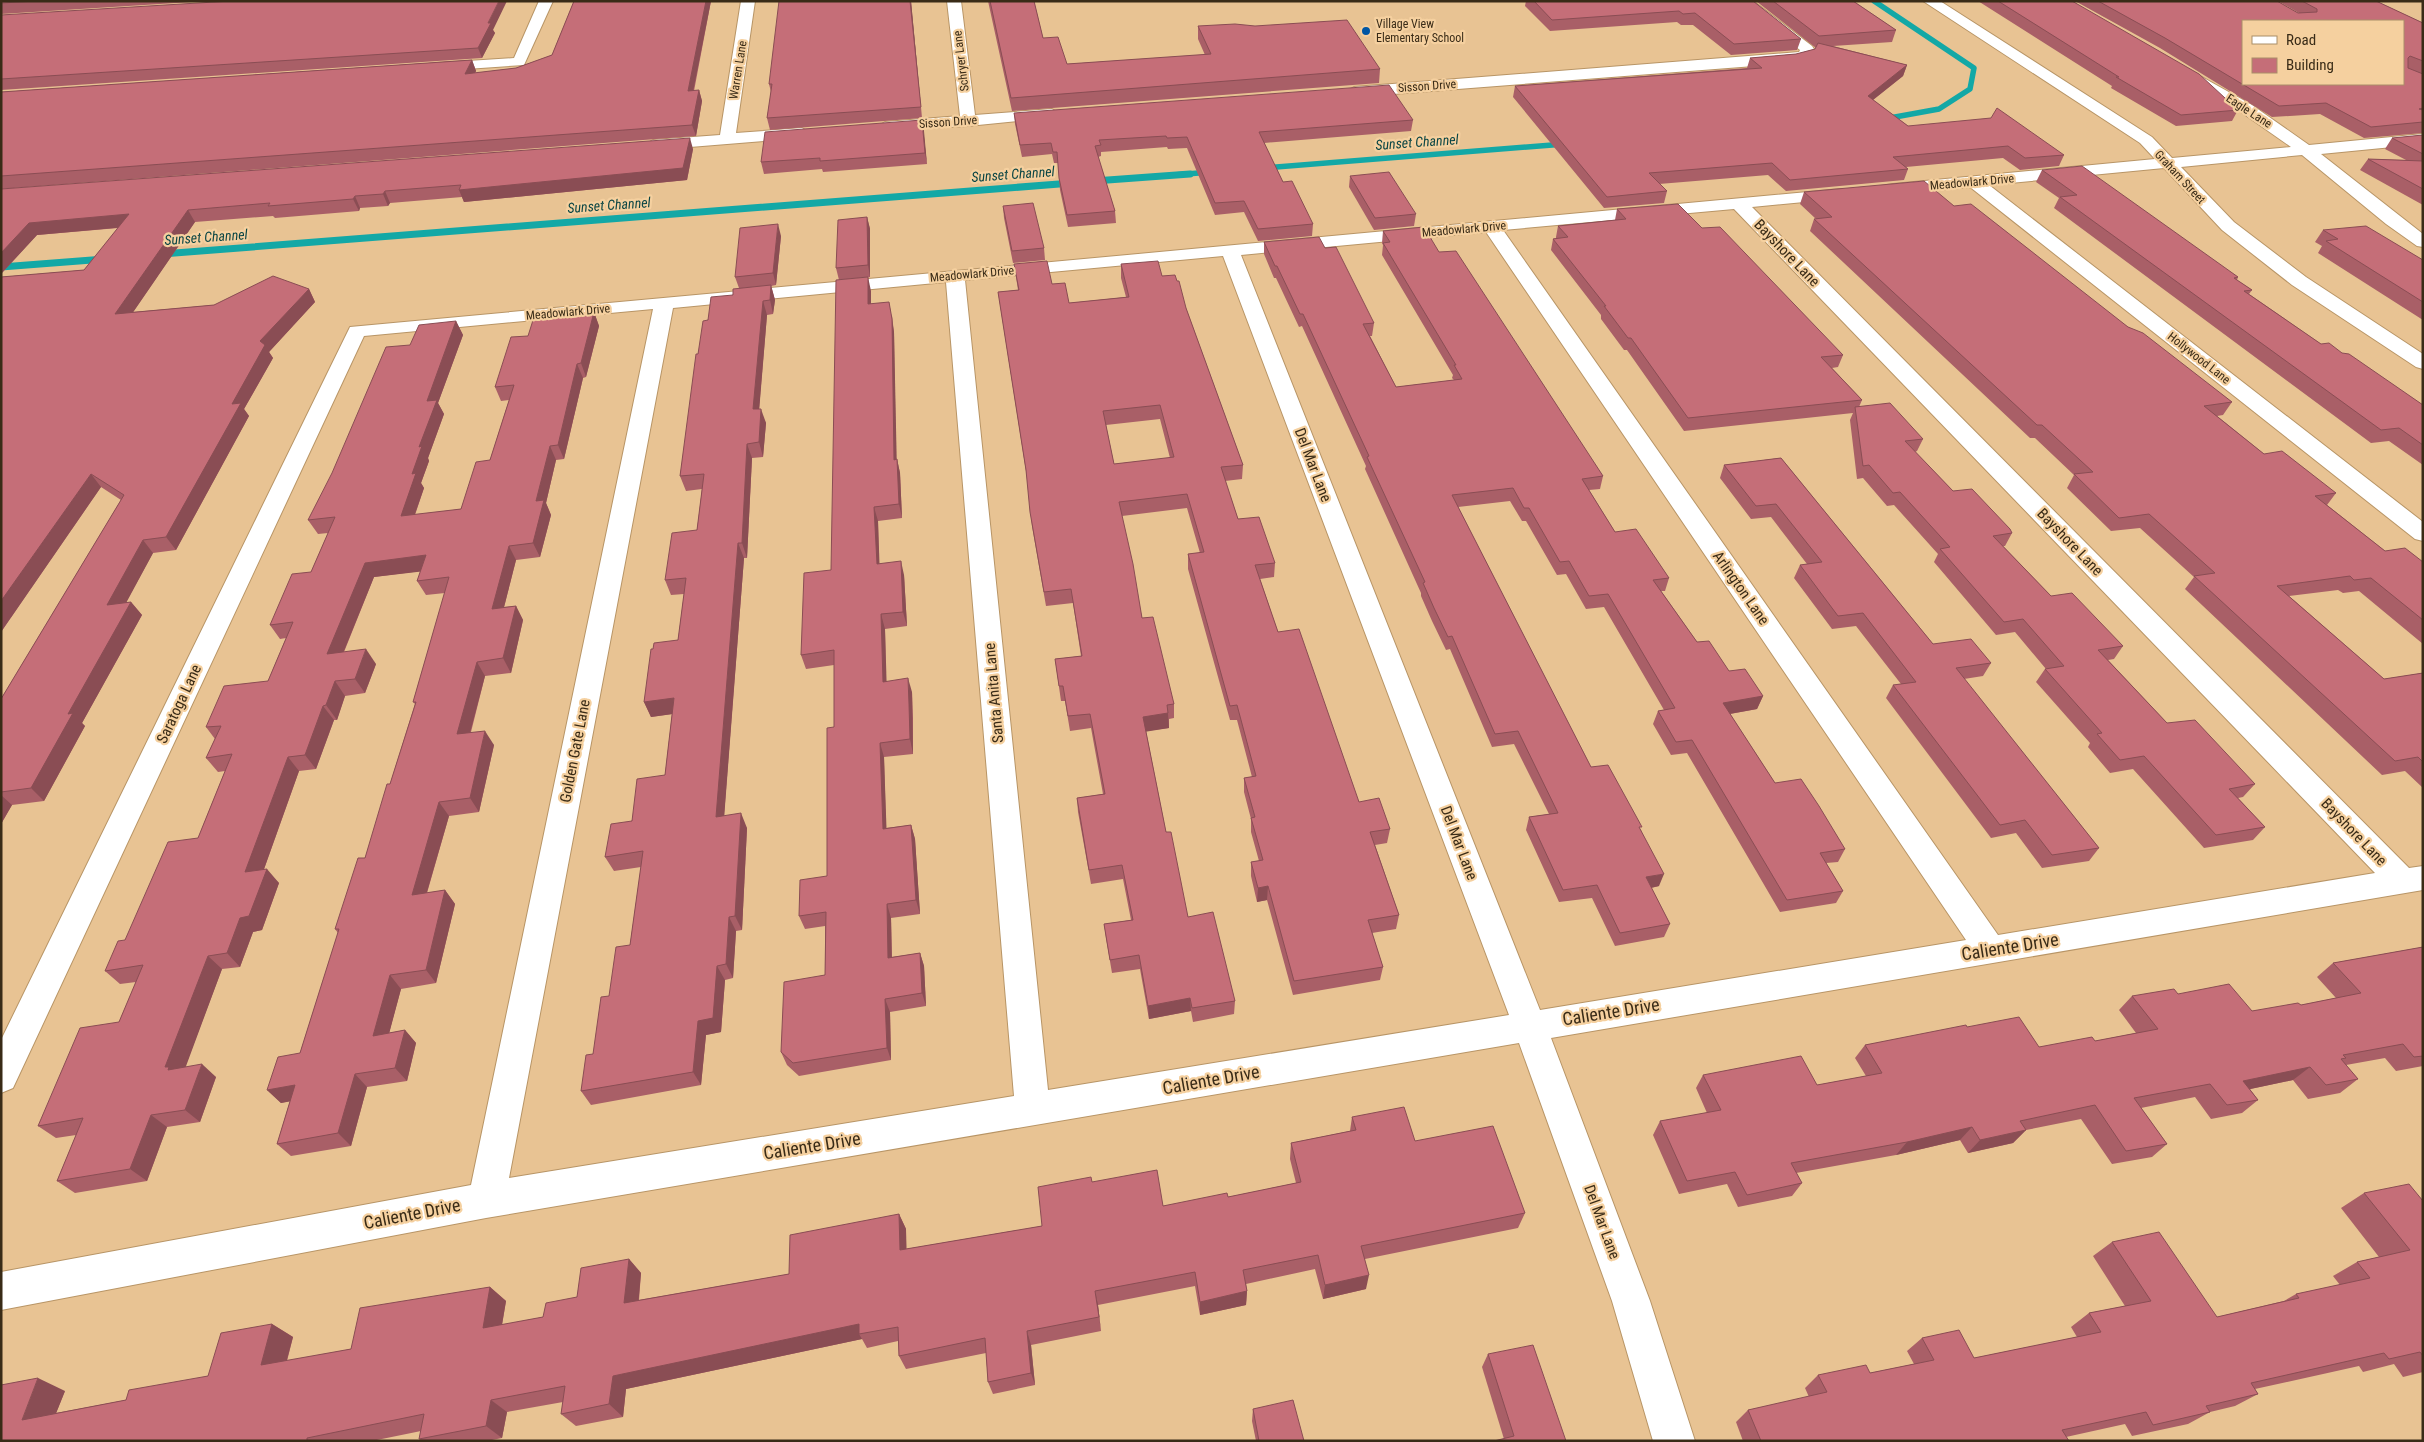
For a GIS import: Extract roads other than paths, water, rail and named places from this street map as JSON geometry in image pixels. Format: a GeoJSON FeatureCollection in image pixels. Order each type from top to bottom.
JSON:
{"type":"FeatureCollection","features":[{"type":"Feature","properties":{"kind":"street"},"geometry":{"type":"LineString","coordinates":[[419,68],[519,62],[546,1]]}},
{"type":"Feature","properties":{"kind":"street","name":"Warren Lane"},"geometry":{"type":"LineString","coordinates":[[728,139],[748,1]]}},
{"type":"Feature","properties":{"kind":"street","name":"Schryer Lane"},"geometry":{"type":"LineString","coordinates":[[954,1],[968,121]]}},
{"type":"Feature","properties":{"kind":"street","name":"Sisson Drive"},"geometry":{"type":"LineString","coordinates":[[1334,93],[1792,59],[1806,55],[1807,49],[1744,1]]}},
{"type":"Feature","properties":{"kind":"street","name":"Graham Street"},"geometry":{"type":"LineString","coordinates":[[1930,1],[2146,140],[2228,226],[2299,281],[2423,363]]}},
{"type":"Feature","properties":{"kind":"street","name":"Eagle Lane"},"geometry":{"type":"LineString","coordinates":[[2171,64],[2239,103],[2305,149],[2389,220],[2423,242]]}},
{"type":"Feature","properties":{"kind":"street","name":"Sisson Drive"},"geometry":{"type":"LineString","coordinates":[[872,128],[1067,113]]}},
{"type":"Feature","properties":{"kind":"street"},"geometry":{"type":"LineString","coordinates":[[638,146],[814,132]]}},
{"type":"Feature","properties":{"kind":"street","name":"Meadowlark Drive"},"geometry":{"type":"LineString","coordinates":[[1877,191],[2423,139]]}},
{"type":"Feature","properties":{"kind":"street","name":"Hollywood Lane"},"geometry":{"type":"LineString","coordinates":[[1976,182],[2423,534]]}},
{"type":"Feature","properties":{"kind":"street","name":"Meadowlark Drive"},"geometry":{"type":"LineString","coordinates":[[357,331],[1857,193]]}},
{"type":"Feature","properties":{"kind":"street","name":"Bayshore Lane"},"geometry":{"type":"LineString","coordinates":[[1739,204],[2412,879]]}},
{"type":"Feature","properties":{"kind":"street","name":"Arlington Lane"},"geometry":{"type":"LineString","coordinates":[[1491,226],[1991,950]]}},
{"type":"Feature","properties":{"kind":"street","name":"Del Mar Lane"},"geometry":{"type":"LineString","coordinates":[[1230,250],[1530,1026],[1631,1301],[1674,1441]]}},
{"type":"Feature","properties":{"kind":"street","name":"Santa Anita Lane"},"geometry":{"type":"LineString","coordinates":[[955,276],[1034,1110]]}},
{"type":"Feature","properties":{"kind":"street","name":"Golden Gate Lane"},"geometry":{"type":"LineString","coordinates":[[486,1200],[664,303]]}},
{"type":"Feature","properties":{"kind":"street","name":"Saratoga Lane"},"geometry":{"type":"LineString","coordinates":[[1,1077],[357,331]]}},
{"type":"Feature","properties":{"kind":"street","name":"Caliente Drive"},"geometry":{"type":"LineString","coordinates":[[1,1291],[486,1200],[2412,879]]}},
{"type":"Feature","properties":{"kind":"waterway","name":"Sunset Channel"},"geometry":{"type":"LineString","coordinates":[[1874,1],[1974,68],[1970,89],[1939,109],[1884,119]]}},
{"type":"Feature","properties":{"kind":"waterway","name":"Sunset Channel"},"geometry":{"type":"LineString","coordinates":[[1263,168],[1565,144]]}},
{"type":"Feature","properties":{"kind":"waterway","name":"Sunset Channel"},"geometry":{"type":"LineString","coordinates":[[1174,175],[1211,172]]}},
{"type":"Feature","properties":{"kind":"waterway","name":"Sunset Channel"},"geometry":{"type":"LineString","coordinates":[[1094,181],[1190,174]]}},
{"type":"Feature","properties":{"kind":"waterway","name":"Sunset Channel"},"geometry":{"type":"LineString","coordinates":[[162,254],[1072,183]]}},
{"type":"Feature","properties":{"kind":"waterway","name":"Sunset Channel"},"geometry":{"type":"LineString","coordinates":[[1,267],[105,259]]}},
{"type":"Feature","properties":{"kind":"place","name":"Village View Elementary School"},"geometry":{"type":"Point","coordinates":[1366,31]}}]}
